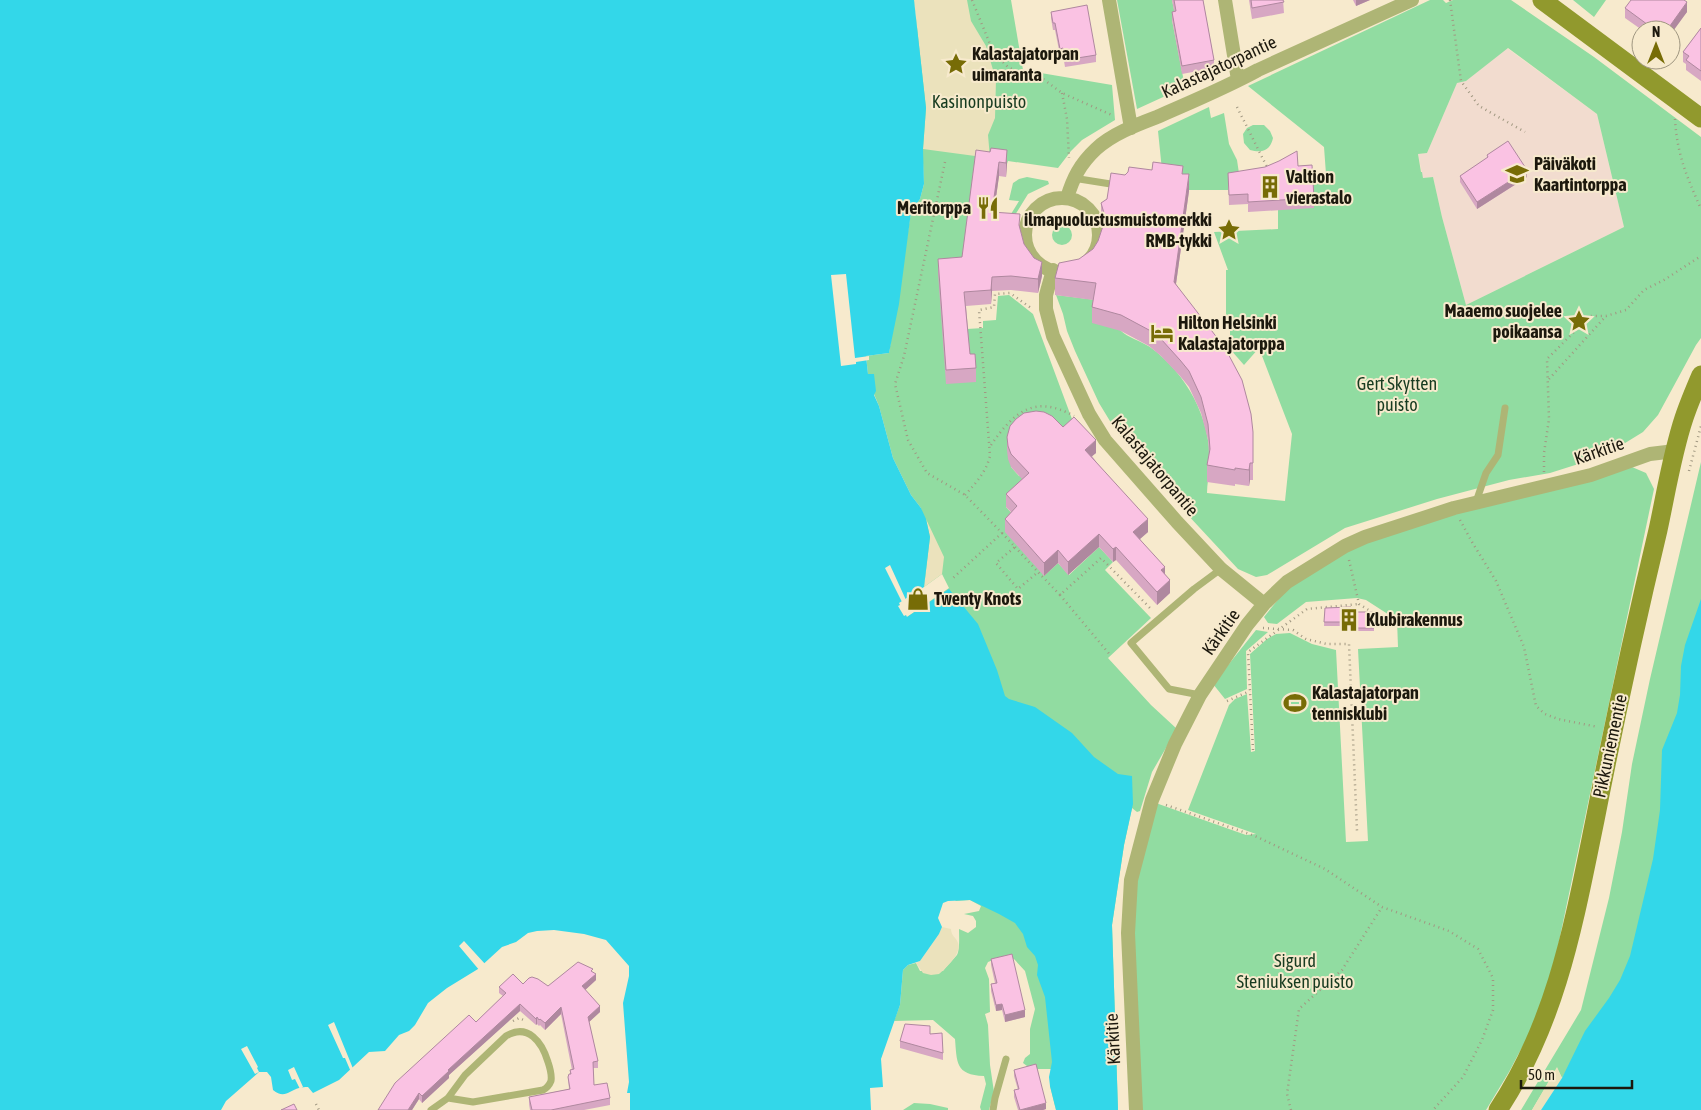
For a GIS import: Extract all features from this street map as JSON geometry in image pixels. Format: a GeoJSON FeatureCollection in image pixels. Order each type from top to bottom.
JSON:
{"type":"FeatureCollection","features":[{"type":"Feature","properties":{"kind":"main road"},"geometry":{"type":"LineString","coordinates":[[1542,0],[1701,118]]}},
{"type":"Feature","properties":{"kind":"main road","name":"Pikkuniementie"},"geometry":{"type":"LineString","coordinates":[[1498,1110],[1534,1045],[1550,1006],[1562,967],[1580,894],[1634,631],[1675,451],[1684,417],[1701,375]]}},
{"type":"Feature","properties":{"kind":"street"},"geometry":{"type":"LineString","coordinates":[[1109,0],[1126,123]]}},
{"type":"Feature","properties":{"kind":"street"},"geometry":{"type":"LineString","coordinates":[[1225,0],[1238,80]]}},
{"type":"Feature","properties":{"kind":"street","name":"Kalastajatorpantie"},"geometry":{"type":"LineString","coordinates":[[1067,198],[1073,178],[1097,148],[1111,138],[1126,123],[1238,80],[1412,0]]}},
{"type":"Feature","properties":{"kind":"street"},"geometry":{"type":"LineString","coordinates":[[1055,198],[1067,198],[1086,206],[1092,214],[1098,232],[1097,244],[1094,253],[1081,266],[1064,271],[1053,270],[1038,263],[1030,254],[1026,246],[1026,226],[1036,208],[1045,201],[1055,198]]}},
{"type":"Feature","properties":{"kind":"street","name":"Kalastajatorpantie"},"geometry":{"type":"LineString","coordinates":[[1053,270],[1046,294],[1046,309],[1053,336],[1089,414],[1105,440],[1221,569],[1264,604]]}},
{"type":"Feature","properties":{"kind":"street","name":"Kärkitie"},"geometry":{"type":"LineString","coordinates":[[1136,1110],[1128,933],[1131,880],[1152,800],[1175,744],[1200,695],[1247,625],[1264,604],[1287,582],[1345,546],[1365,537],[1454,508],[1591,475],[1650,454],[1675,451]]}},
{"type":"Feature","properties":{"kind":"lane"},"geometry":{"type":"LineString","coordinates":[[1073,178],[1124,186]]}},
{"type":"Feature","properties":{"kind":"lane"},"geometry":{"type":"LineString","coordinates":[[1476,502],[1486,474],[1498,455],[1505,408]]}},
{"type":"Feature","properties":{"kind":"lane"},"geometry":{"type":"LineString","coordinates":[[1200,695],[1169,689],[1130,643],[1194,589],[1221,569]]}},
{"type":"Feature","properties":{"kind":"lane"},"geometry":{"type":"LineString","coordinates":[[431,1110],[448,1098],[465,1075],[506,1036],[512,1033],[526,1032],[539,1042],[545,1050],[551,1080],[549,1086],[543,1090],[473,1102],[448,1098]]}},
{"type":"Feature","properties":{"kind":"lane"},"geometry":{"type":"LineString","coordinates":[[993,1110],[994,1098],[1006,1059]]}},
{"type":"Feature","properties":{"kind":"path"},"geometry":{"type":"LineString","coordinates":[[972,0],[990,44],[997,56],[1008,67],[1018,72],[1039,76],[1062,93],[1126,123]]}},
{"type":"Feature","properties":{"kind":"path"},"geometry":{"type":"LineString","coordinates":[[1450,0],[1461,81],[1479,106],[1525,132]]}},
{"type":"Feature","properties":{"kind":"path"},"geometry":{"type":"LineString","coordinates":[[1062,93],[1067,119],[1069,158]]}},
{"type":"Feature","properties":{"kind":"path"},"geometry":{"type":"LineString","coordinates":[[1676,100],[1675,113],[1678,148],[1681,161],[1701,209]]}},
{"type":"Feature","properties":{"kind":"path"},"geometry":{"type":"LineString","coordinates":[[1237,107],[1267,168]]}},
{"type":"Feature","properties":{"kind":"path"},"geometry":{"type":"LineString","coordinates":[[945,162],[904,356],[895,384],[908,440],[927,473],[965,495],[1060,595],[1111,656]]}},
{"type":"Feature","properties":{"kind":"path"},"geometry":{"type":"LineString","coordinates":[[1546,486],[1544,453],[1549,419],[1547,359],[1590,316],[1606,316],[1626,310],[1644,290],[1664,280],[1701,256]]}},
{"type":"Feature","properties":{"kind":"path"},"geometry":{"type":"LineString","coordinates":[[965,495],[980,478],[988,465],[990,446],[979,310],[994,307],[995,294],[1010,293],[1036,312]]}},
{"type":"Feature","properties":{"kind":"path"},"geometry":{"type":"LineString","coordinates":[[1548,380],[1606,316]]}},
{"type":"Feature","properties":{"kind":"path"},"geometry":{"type":"LineString","coordinates":[[990,446],[1002,428],[1015,415],[1030,407],[1044,405],[1063,409],[1076,416]]}},
{"type":"Feature","properties":{"kind":"path"},"geometry":{"type":"LineString","coordinates":[[1454,508],[1496,581],[1524,647],[1536,706],[1545,714],[1558,719],[1598,727]]}},
{"type":"Feature","properties":{"kind":"path"},"geometry":{"type":"LineString","coordinates":[[954,578],[1002,533]]}},
{"type":"Feature","properties":{"kind":"path"},"geometry":{"type":"LineString","coordinates":[[1345,546],[1359,604]]}},
{"type":"Feature","properties":{"kind":"path"},"geometry":{"type":"LineString","coordinates":[[1015,547],[996,563],[1018,589],[1038,572]]}},
{"type":"Feature","properties":{"kind":"path"},"geometry":{"type":"LineString","coordinates":[[1060,595],[1101,558],[1156,614]]}},
{"type":"Feature","properties":{"kind":"path"},"geometry":{"type":"LineString","coordinates":[[1253,750],[1248,652],[1307,608],[1359,604],[1386,621]]}},
{"type":"Feature","properties":{"kind":"path"},"geometry":{"type":"LineString","coordinates":[[1247,625],[1293,630],[1306,639],[1326,644],[1349,644],[1357,831]]}},
{"type":"Feature","properties":{"kind":"path"},"geometry":{"type":"LineString","coordinates":[[1226,701],[1250,691]]}},
{"type":"Feature","properties":{"kind":"path"},"geometry":{"type":"LineString","coordinates":[[1152,800],[1255,836],[1325,869],[1382,907],[1449,932],[1478,949],[1493,978],[1493,1010],[1482,1040],[1463,1077],[1433,1110]]}},
{"type":"Feature","properties":{"kind":"path"},"geometry":{"type":"LineString","coordinates":[[1291,1110],[1288,1094],[1299,1009],[1342,970],[1382,907]]}},
{"type":"Feature","properties":{"kind":"path"},"geometry":{"type":"LineString","coordinates":[[316,1104],[319,1110]]}},
{"type":"Feature","properties":{"kind":"shaded area","name":"Päiväkoti Kaartintorppa"},"geometry":{"type":"Polygon","coordinates":[[[1507,48],[1597,114],[1624,227],[1466,305],[1433,177],[1423,178],[1418,154],[1427,153],[1457,82],[1466,81],[1507,48]]]}},
{"type":"Feature","properties":{"kind":"green space","name":"Kasinonpuisto"},"geometry":{"type":"Polygon","coordinates":[[[914,0],[1011,0],[1023,70],[1112,85],[1115,120],[1082,140],[1058,168],[1008,161],[1007,164],[991,162],[962,271],[970,369],[967,329],[983,328],[983,321],[996,320],[998,296],[1009,295],[1033,314],[1072,419],[1085,435],[1011,467],[1019,476],[1027,477],[1006,507],[1017,519],[1044,576],[1058,563],[1069,575],[1099,547],[1113,562],[1105,570],[1151,618],[1108,658],[1151,705],[1177,729],[1152,772],[1140,811],[1137,812],[1132,808],[1124,845],[1112,925],[1118,1110],[944,691],[907,617],[949,588],[942,574],[924,587],[927,553],[921,508],[911,495],[893,458],[874,394],[874,374],[868,374],[866,356],[889,353],[911,212],[920,199],[924,184],[914,0]]]}},
{"type":"Feature","properties":{"kind":"green space"},"geometry":{"type":"Polygon","coordinates":[[[1117,0],[1172,0],[1176,19],[1172,20],[1185,87],[1137,109],[1117,0]]]}},
{"type":"Feature","properties":{"kind":"green space","name":"Gert Skytten puisto"},"geometry":{"type":"Polygon","coordinates":[[[1430,0],[1443,0],[1446,3],[1453,0],[1511,0],[1594,57],[1701,137],[1701,338],[1658,415],[1643,432],[1617,448],[1591,460],[1550,473],[1509,480],[1437,499],[1345,528],[1267,575],[1256,577],[1238,569],[1186,513],[1116,431],[1099,403],[1075,351],[1056,295],[1096,300],[1120,330],[1150,347],[1176,371],[1195,399],[1206,432],[1210,466],[1207,493],[1285,501],[1292,434],[1259,348],[1244,365],[1230,349],[1230,330],[1226,315],[1226,270],[1228,270],[1214,232],[1278,229],[1278,210],[1312,175],[1326,174],[1324,147],[1248,86],[1430,0]],[[1508,48],[1466,81],[1457,83],[1427,153],[1418,154],[1423,178],[1433,177],[1466,305],[1624,227],[1597,114],[1508,48]]]}},
{"type":"Feature","properties":{"kind":"green space"},"geometry":{"type":"Polygon","coordinates":[[[1573,0],[1606,0],[1594,17],[1573,0]]]}},
{"type":"Feature","properties":{"kind":"green space"},"geometry":{"type":"Polygon","coordinates":[[[1209,107],[1211,118],[1224,113],[1229,144],[1237,160],[1240,180],[1228,182],[1228,190],[1182,190],[1163,180],[1158,131],[1209,107]]]}},
{"type":"Feature","properties":{"kind":"green space"},"geometry":{"type":"Polygon","coordinates":[[[1253,125],[1264,125],[1270,131],[1273,138],[1272,142],[1265,150],[1250,150],[1244,143],[1243,134],[1247,128],[1253,125]]]}},
{"type":"Feature","properties":{"kind":"green space"},"geometry":{"type":"Polygon","coordinates":[[[1027,177],[1048,181],[1049,184],[1028,194],[1015,215],[1011,214],[1019,201],[1009,200],[1013,183],[1027,177]]]}},
{"type":"Feature","properties":{"kind":"green space"},"geometry":{"type":"Polygon","coordinates":[[[1062,225],[1069,228],[1072,235],[1069,242],[1062,245],[1055,242],[1052,235],[1055,228],[1062,225]]]}},
{"type":"Feature","properties":{"kind":"green space"},"geometry":{"type":"Polygon","coordinates":[[[1701,462],[1701,855],[1562,1078],[1557,1068],[1532,1110],[1521,1110],[1581,1010],[1609,898],[1622,832],[1632,764],[1650,679],[1701,462]]]}},
{"type":"Feature","properties":{"kind":"green space","name":"Sigurd Steniuksen puisto"},"geometry":{"type":"Polygon","coordinates":[[[1632,467],[1646,473],[1654,489],[1557,951],[1537,1019],[1486,1110],[1140,1110],[1134,922],[1135,884],[1153,802],[1246,835],[1256,834],[1188,810],[1229,705],[1235,699],[1247,694],[1251,752],[1255,751],[1250,654],[1267,639],[1276,634],[1290,633],[1312,644],[1336,650],[1346,842],[1368,841],[1358,649],[1398,647],[1397,620],[1366,600],[1357,598],[1306,602],[1277,624],[1268,623],[1264,617],[1285,591],[1340,553],[1452,511],[1632,467]]]}},
{"type":"Feature","properties":{"kind":"green space"},"geometry":{"type":"Polygon","coordinates":[[[1256,630],[1268,632],[1246,651],[1247,689],[1225,699],[1213,684],[1256,630]]]}},
{"type":"Feature","properties":{"kind":"green space"},"geometry":{"type":"Polygon","coordinates":[[[975,882],[1047,954],[1056,1110],[1050,1086],[1051,1069],[1031,1069],[1023,1063],[1030,1054],[1030,1029],[1035,1009],[1025,971],[1014,959],[1001,957],[988,962],[985,968],[989,979],[990,1012],[985,1014],[988,1025],[990,1065],[994,1092],[989,1110],[981,1110],[980,1107],[986,1084],[984,1076],[968,1073],[959,1066],[955,1039],[933,1020],[894,1021],[900,1005],[903,970],[908,965],[916,963],[920,971],[943,971],[958,953],[959,929],[968,933],[976,927],[976,921],[973,916],[964,914],[979,911],[981,906],[970,900],[955,901],[975,882]]]}},
{"type":"Feature","properties":{"kind":"green space"},"geometry":{"type":"Polygon","coordinates":[[[914,1103],[930,1104],[948,1108],[948,1110],[903,1110],[914,1103]]]}},
{"type":"Feature","properties":{"kind":"sand","name":"Kalastajatorpan uimaranta"},"geometry":{"type":"Polygon","coordinates":[[[914,0],[967,0],[971,21],[986,46],[996,80],[995,118],[988,135],[990,158],[923,149],[926,108],[914,0]]]}},
{"type":"Feature","properties":{"kind":"sand"},"geometry":{"type":"Polygon","coordinates":[[[926,519],[944,557],[942,574],[924,587],[930,537],[926,519]]]}},
{"type":"Feature","properties":{"kind":"sand"},"geometry":{"type":"Polygon","coordinates":[[[942,927],[951,929],[958,943],[959,947],[956,956],[939,974],[923,973],[916,963],[920,961],[942,927]]]}},
{"type":"Feature","properties":{"kind":"sand"},"geometry":{"type":"Polygon","coordinates":[[[1557,1067],[1562,1078],[1541,1110],[1532,1110],[1557,1067]]]}},
{"type":"Feature","properties":{"kind":"water"},"geometry":{"type":"Polygon","coordinates":[[[0,0],[914,0],[926,108],[923,149],[924,184],[920,199],[911,212],[899,304],[889,353],[866,356],[868,374],[874,374],[876,391],[874,395],[879,406],[893,458],[911,495],[921,508],[926,519],[930,537],[924,587],[899,603],[900,605],[898,606],[904,616],[906,615],[907,617],[949,589],[978,624],[997,670],[1005,696],[1035,707],[1072,733],[1094,757],[1118,774],[1132,776],[1133,804],[1124,845],[1112,925],[1118,1110],[1056,1110],[1049,1077],[1052,1062],[1045,997],[1037,975],[1038,965],[1035,956],[1027,947],[1023,934],[1015,923],[970,900],[943,903],[938,918],[942,927],[939,934],[920,961],[908,965],[903,970],[900,1005],[881,1059],[883,1087],[870,1088],[871,1110],[630,1110],[630,1093],[627,1093],[629,1082],[623,1003],[629,976],[629,966],[606,940],[584,934],[554,930],[528,933],[516,942],[502,947],[478,969],[447,988],[428,1003],[415,1025],[409,1031],[399,1035],[385,1051],[369,1052],[339,1080],[313,1093],[308,1087],[286,1094],[277,1093],[273,1090],[271,1077],[267,1072],[259,1072],[226,1101],[221,1110],[0,1110],[0,0]]]}},
{"type":"Feature","properties":{"kind":"water"},"geometry":{"type":"Polygon","coordinates":[[[1701,599],[1701,1110],[1541,1110],[1562,1078],[1585,1031],[1620,980],[1630,956],[1653,859],[1660,810],[1662,750],[1677,713],[1681,666],[1685,645],[1701,599]]]}},
{"type":"Feature","properties":{"kind":"pier"},"geometry":{"type":"Polygon","coordinates":[[[846,274],[855,358],[869,356],[869,360],[841,366],[831,275],[846,274]]]}},
{"type":"Feature","properties":{"kind":"pier"},"geometry":{"type":"Polygon","coordinates":[[[890,565],[906,600],[902,602],[885,568],[890,565]]]}},
{"type":"Feature","properties":{"kind":"pier"},"geometry":{"type":"Polygon","coordinates":[[[464,941],[486,965],[480,971],[459,946],[464,941]]]}},
{"type":"Feature","properties":{"kind":"pier"},"geometry":{"type":"Polygon","coordinates":[[[334,1022],[354,1071],[351,1072],[345,1058],[343,1058],[328,1025],[334,1022]]]}},
{"type":"Feature","properties":{"kind":"pier"},"geometry":{"type":"Polygon","coordinates":[[[247,1046],[258,1067],[259,1072],[255,1074],[241,1049],[247,1046]]]}},
{"type":"Feature","properties":{"kind":"pier"},"geometry":{"type":"Polygon","coordinates":[[[294,1067],[303,1087],[300,1089],[295,1079],[292,1080],[288,1070],[294,1067]]]}},
{"type":"Feature","properties":{"kind":"building"},"geometry":{"type":"Polygon","coordinates":[[[1174,0],[1203,0],[1214,60],[1182,66],[1172,12],[1176,11],[1174,0]]]}},
{"type":"Feature","properties":{"kind":"building"},"geometry":{"type":"Polygon","coordinates":[[[1251,0],[1283,0],[1284,2],[1252,8],[1251,0]]]}},
{"type":"Feature","properties":{"kind":"building"},"geometry":{"type":"Polygon","coordinates":[[[1631,0],[1684,0],[1687,2],[1674,20],[1641,20],[1625,8],[1631,0]]]}},
{"type":"Feature","properties":{"kind":"building"},"geometry":{"type":"Polygon","coordinates":[[[1087,5],[1096,55],[1065,60],[1063,48],[1060,49],[1051,12],[1087,5]]]}},
{"type":"Feature","properties":{"kind":"building"},"geometry":{"type":"Polygon","coordinates":[[[1701,28],[1701,71],[1686,60],[1689,56],[1683,52],[1701,28]]]}},
{"type":"Feature","properties":{"kind":"building"},"geometry":{"type":"Polygon","coordinates":[[[1508,141],[1527,170],[1477,202],[1460,176],[1508,141]]]}},
{"type":"Feature","properties":{"kind":"building"},"geometry":{"type":"Polygon","coordinates":[[[991,148],[1007,150],[1006,163],[999,162],[992,212],[1020,214],[1019,225],[1024,244],[1034,258],[1042,262],[1038,279],[1011,276],[992,277],[991,290],[964,292],[970,354],[975,354],[976,368],[946,370],[938,259],[962,257],[976,150],[990,152],[991,148]]]}},
{"type":"Feature","properties":{"kind":"building","name":"Valtion vierastalo"},"geometry":{"type":"Polygon","coordinates":[[[1297,151],[1298,166],[1312,165],[1314,198],[1248,202],[1248,194],[1229,195],[1228,173],[1265,167],[1297,151]]]}},
{"type":"Feature","properties":{"kind":"building","name":"Hilton Helsinki Kalastajatorppa"},"geometry":{"type":"Polygon","coordinates":[[[1153,162],[1183,166],[1182,174],[1189,174],[1174,282],[1225,348],[1242,380],[1251,414],[1253,432],[1253,463],[1250,463],[1249,470],[1235,468],[1235,470],[1207,465],[1210,449],[1208,424],[1201,397],[1189,371],[1161,339],[1149,330],[1121,315],[1092,307],[1096,283],[1055,278],[1059,263],[1079,259],[1093,249],[1098,241],[1104,223],[1101,203],[1107,199],[1111,173],[1125,175],[1129,167],[1152,170],[1153,162]]]}},
{"type":"Feature","properties":{"kind":"building"},"geometry":{"type":"Polygon","coordinates":[[[1036,411],[1052,416],[1063,427],[1074,417],[1096,440],[1085,450],[1148,519],[1133,532],[1165,567],[1161,570],[1170,580],[1157,592],[1116,547],[1113,549],[1099,534],[1068,562],[1058,550],[1044,563],[1005,519],[1017,506],[1006,494],[1029,473],[1011,454],[1007,437],[1010,426],[1024,413],[1036,411]]]}},
{"type":"Feature","properties":{"kind":"building"},"geometry":{"type":"Polygon","coordinates":[[[1351,607],[1351,622],[1324,622],[1325,608],[1351,607]]]}},
{"type":"Feature","properties":{"kind":"building"},"geometry":{"type":"Polygon","coordinates":[[[1356,612],[1374,612],[1374,628],[1356,628],[1356,612]]]}},
{"type":"Feature","properties":{"kind":"building"},"geometry":{"type":"Polygon","coordinates":[[[1012,954],[1025,1010],[1005,1015],[1002,1004],[996,1005],[991,984],[997,983],[991,959],[1012,954]]]}},
{"type":"Feature","properties":{"kind":"building"},"geometry":{"type":"Polygon","coordinates":[[[578,962],[593,969],[591,971],[596,974],[582,986],[600,1006],[588,1017],[598,1061],[593,1062],[594,1085],[607,1083],[610,1098],[551,1110],[532,1110],[529,1097],[570,1089],[568,1077],[571,1074],[570,1070],[574,1069],[561,1007],[545,1023],[537,1017],[536,1019],[520,1004],[422,1096],[419,1093],[408,1110],[378,1110],[395,1083],[469,1015],[476,1022],[506,993],[499,987],[513,974],[523,984],[532,977],[548,986],[578,962]]]}},
{"type":"Feature","properties":{"kind":"building"},"geometry":{"type":"Polygon","coordinates":[[[905,1024],[930,1026],[930,1034],[942,1033],[943,1053],[900,1041],[905,1024]]]}},
{"type":"Feature","properties":{"kind":"building"},"geometry":{"type":"Polygon","coordinates":[[[1036,1064],[1046,1103],[1020,1110],[1014,1090],[1019,1089],[1014,1070],[1036,1064]]]}},
{"type":"Feature","properties":{"kind":"building"},"geometry":{"type":"Polygon","coordinates":[[[294,1104],[297,1110],[281,1110],[294,1104]]]}},
{"type":"Feature","properties":{"kind":"place","name":"Kalastajatorpan uimaranta"},"geometry":{"type":"Point","coordinates":[956,64]}},
{"type":"Feature","properties":{"kind":"place","name":"Päiväkoti Kaartintorppa"},"geometry":{"type":"Point","coordinates":[1517,174]}},
{"type":"Feature","properties":{"kind":"place","name":"Valtion vierastalo"},"geometry":{"type":"Point","coordinates":[1270,187]}},
{"type":"Feature","properties":{"kind":"place","name":"Meritorppa"},"geometry":{"type":"Point","coordinates":[988,208]}},
{"type":"Feature","properties":{"kind":"place","name":"ilmapuolustusmuistomerkki RMB-tykki"},"geometry":{"type":"Point","coordinates":[1229,230]}},
{"type":"Feature","properties":{"kind":"place","name":"Maaemo suojelee poikaansa"},"geometry":{"type":"Point","coordinates":[1579,321]}},
{"type":"Feature","properties":{"kind":"place","name":"Hilton Helsinki Kalastajatorppa"},"geometry":{"type":"Point","coordinates":[1162,333]}},
{"type":"Feature","properties":{"kind":"place","name":"Twenty Knots"},"geometry":{"type":"Point","coordinates":[918,599]}},
{"type":"Feature","properties":{"kind":"place","name":"Klubirakennus"},"geometry":{"type":"Point","coordinates":[1349,620]}},
{"type":"Feature","properties":{"kind":"place","name":"Kalastajatorpan tennisklubi"},"geometry":{"type":"Point","coordinates":[1295,703]}}]}
